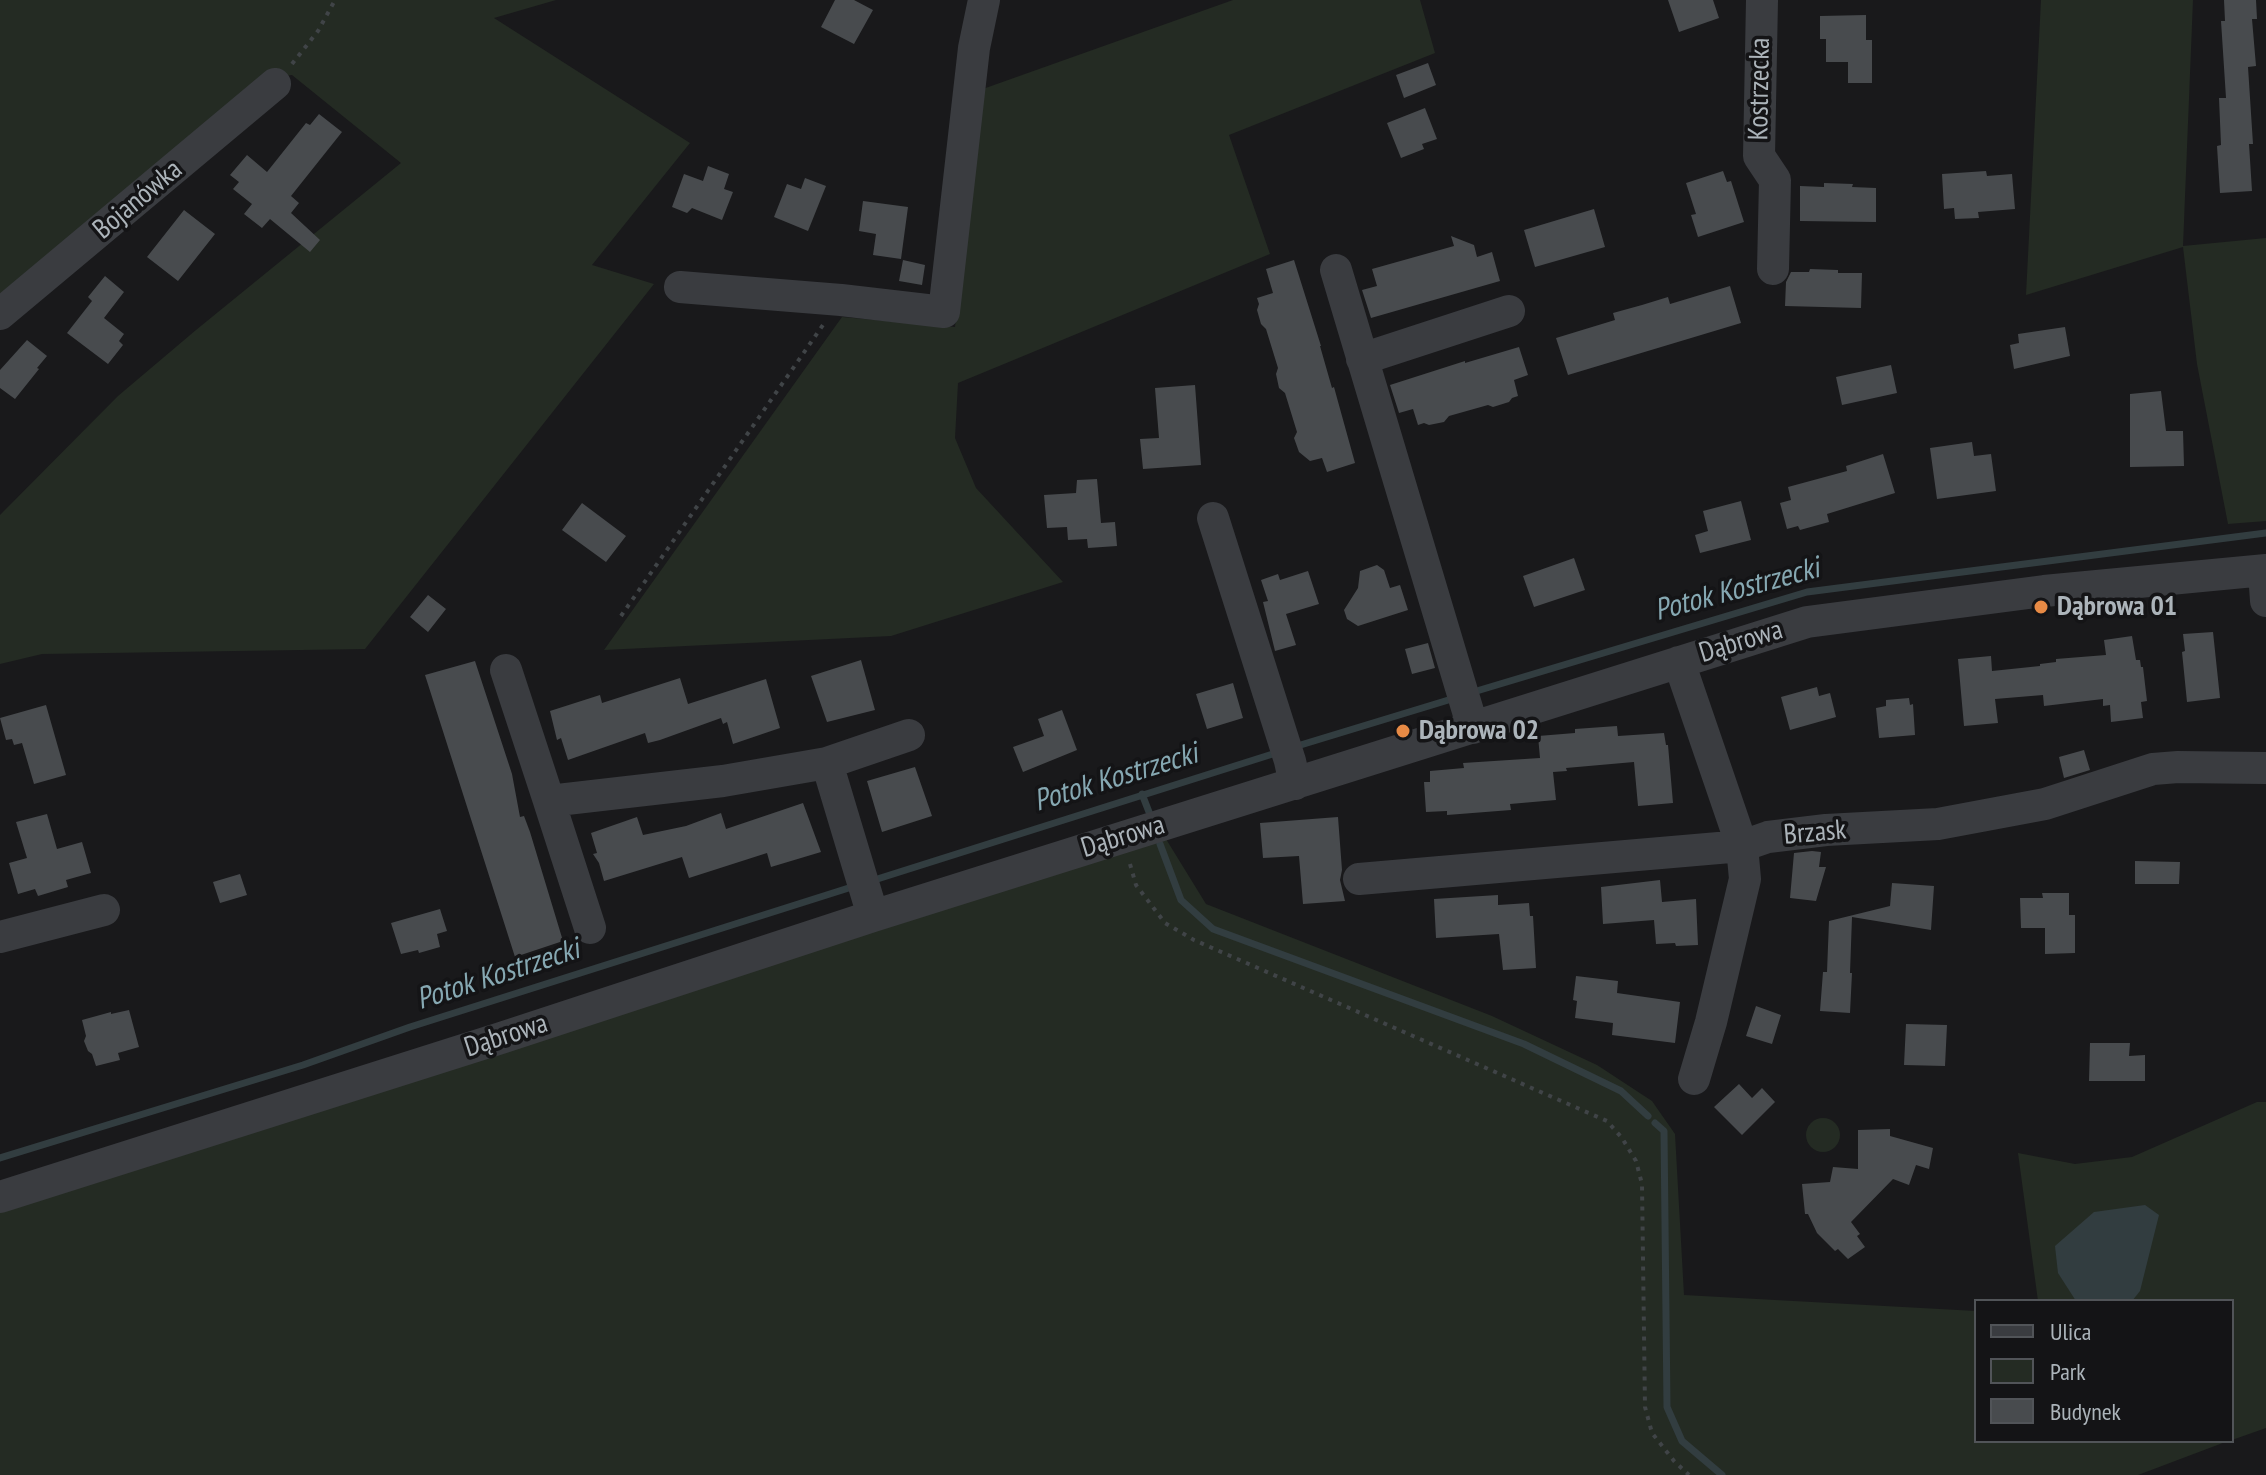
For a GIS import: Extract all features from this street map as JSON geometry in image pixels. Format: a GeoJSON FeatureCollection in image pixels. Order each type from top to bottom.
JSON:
{"type":"FeatureCollection","features":[{"type":"Feature","properties":{"kind":"street"},"geometry":{"type":"LineString","coordinates":[[680,287],[944,312],[974,48],[984,0]]}},
{"type":"Feature","properties":{"kind":"street","name":"Kostrzecka"},"geometry":{"type":"LineString","coordinates":[[1762,0],[1759,156],[1775,180],[1773,269]]}},
{"type":"Feature","properties":{"kind":"street","name":"Bojanówka"},"geometry":{"type":"LineString","coordinates":[[0,314],[275,84]]}},
{"type":"Feature","properties":{"kind":"street"},"geometry":{"type":"LineString","coordinates":[[1336,270],[1466,706]]}},
{"type":"Feature","properties":{"kind":"street"},"geometry":{"type":"LineString","coordinates":[[1362,359],[1509,311]]}},
{"type":"Feature","properties":{"kind":"street"},"geometry":{"type":"LineString","coordinates":[[1213,518],[1289,761]]}},
{"type":"Feature","properties":{"kind":"street","name":"Dąbrowa"},"geometry":{"type":"LineString","coordinates":[[0,1197],[501,1038],[867,895],[1123,837],[1289,761],[1466,706],[1679,662],[1807,622],[2044,591],[2265,581]]}},
{"type":"Feature","properties":{"kind":"street"},"geometry":{"type":"LineString","coordinates":[[1679,662],[1742,846],[1745,879],[1694,1079]]}},
{"type":"Feature","properties":{"kind":"street"},"geometry":{"type":"LineString","coordinates":[[506,670],[590,928]]}},
{"type":"Feature","properties":{"kind":"street"},"geometry":{"type":"LineString","coordinates":[[549,801],[723,781],[827,763],[909,735]]}},
{"type":"Feature","properties":{"kind":"street"},"geometry":{"type":"LineString","coordinates":[[827,763],[867,895]]}},
{"type":"Feature","properties":{"kind":"street","name":"Brzask"},"geometry":{"type":"LineString","coordinates":[[1359,879],[1742,846],[1768,837],[1826,830],[1938,824],[2045,804],[2153,769],[2266,768]]}},
{"type":"Feature","properties":{"kind":"street"},"geometry":{"type":"LineString","coordinates":[[0,937],[104,910]]}},
{"type":"Feature","properties":{"kind":"path"},"geometry":{"type":"LineString","coordinates":[[275,84],[318,31],[335,0]]}},
{"type":"Feature","properties":{"kind":"path"},"geometry":{"type":"LineString","coordinates":[[621,616],[841,300]]}},
{"type":"Feature","properties":{"kind":"path"},"geometry":{"type":"LineString","coordinates":[[1123,837],[1136,885],[1165,923],[1222,954],[1607,1121],[1636,1161],[1642,1184],[1645,1407],[1652,1433],[1689,1475]]}},
{"type":"Feature","properties":{"kind":"green space"},"geometry":{"type":"Polygon","coordinates":[[[0,0],[556,0],[494,18],[690,143],[592,265],[654,284],[365,649],[42,654],[0,664],[0,515],[118,396],[401,163],[292,75],[263,79],[0,297],[0,0]]]}},
{"type":"Feature","properties":{"kind":"green space"},"geometry":{"type":"Polygon","coordinates":[[[1233,0],[1420,0],[1435,53],[1229,135],[1270,254],[958,383],[955,438],[976,488],[1063,582],[891,636],[604,650],[842,317],[955,327],[980,90],[1233,0]]]}},
{"type":"Feature","properties":{"kind":"green space"},"geometry":{"type":"Polygon","coordinates":[[[2041,0],[2193,0],[2183,246],[2266,238],[2266,521],[2228,524],[2197,364],[2183,247],[2026,295],[2041,0]]]}},
{"type":"Feature","properties":{"kind":"green space"},"geometry":{"type":"Polygon","coordinates":[[[1166,839],[1206,904],[1492,1016],[1597,1065],[1652,1101],[1675,1134],[1684,1295],[1974,1311],[1974,1443],[2223,1443],[2138,1475],[0,1475],[0,1209],[1166,839]]]}},
{"type":"Feature","properties":{"kind":"green space"},"geometry":{"type":"Polygon","coordinates":[[[2257,1102],[2266,1102],[2266,1428],[2234,1439],[2234,1299],[2038,1299],[2018,1153],[2075,1164],[2132,1157],[2257,1102]]]}},
{"type":"Feature","properties":{"kind":"green space"},"geometry":{"type":"Polygon","coordinates":[[[1823,1118],[1835,1123],[1840,1135],[1835,1147],[1823,1152],[1811,1147],[1806,1135],[1811,1123],[1823,1118]]]}},
{"type":"Feature","properties":{"kind":"shaded area"},"geometry":{"type":"Polygon","coordinates":[[[2145,1205],[2159,1215],[2140,1291],[2134,1299],[2075,1299],[2058,1273],[2055,1246],[2094,1212],[2145,1205]]]}},
{"type":"Feature","properties":{"kind":"building"},"geometry":{"type":"Polygon","coordinates":[[[835,0],[854,0],[873,10],[854,44],[821,27],[835,0]]]}},
{"type":"Feature","properties":{"kind":"building"},"geometry":{"type":"Polygon","coordinates":[[[1668,0],[1713,0],[1719,18],[1679,32],[1668,0]]]}},
{"type":"Feature","properties":{"kind":"building"},"geometry":{"type":"Polygon","coordinates":[[[2224,0],[2256,0],[2257,19],[2252,19],[2256,66],[2248,67],[2253,144],[2249,144],[2252,191],[2220,193],[2217,146],[2221,145],[2219,98],[2226,98],[2221,21],[2225,21],[2224,0]]]}},
{"type":"Feature","properties":{"kind":"building"},"geometry":{"type":"Polygon","coordinates":[[[1866,15],[1866,40],[1872,40],[1872,83],[1848,83],[1848,62],[1826,62],[1826,39],[1820,39],[1820,16],[1866,15]]]}},
{"type":"Feature","properties":{"kind":"building"},"geometry":{"type":"Polygon","coordinates":[[[1428,63],[1436,85],[1404,98],[1396,75],[1428,63]]]}},
{"type":"Feature","properties":{"kind":"building"},"geometry":{"type":"Polygon","coordinates":[[[1425,108],[1437,139],[1422,144],[1424,149],[1401,158],[1387,123],[1425,108]]]}},
{"type":"Feature","properties":{"kind":"building"},"geometry":{"type":"Polygon","coordinates":[[[319,114],[342,132],[291,196],[299,203],[291,213],[320,240],[310,252],[270,219],[262,228],[244,214],[252,204],[233,189],[239,182],[230,175],[247,155],[267,172],[306,123],[310,125],[319,114]]]}},
{"type":"Feature","properties":{"kind":"building"},"geometry":{"type":"Polygon","coordinates":[[[708,166],[729,174],[724,189],[733,192],[722,220],[692,208],[687,213],[672,207],[684,174],[703,181],[708,166]]]}},
{"type":"Feature","properties":{"kind":"building"},"geometry":{"type":"Polygon","coordinates":[[[1723,171],[1727,182],[1731,181],[1744,222],[1698,237],[1691,215],[1696,214],[1686,183],[1723,171]]]}},
{"type":"Feature","properties":{"kind":"building"},"geometry":{"type":"Polygon","coordinates":[[[1986,171],[1987,176],[2012,174],[2015,209],[1978,212],[1979,218],[1955,219],[1954,208],[1944,209],[1942,174],[1986,171]]]}},
{"type":"Feature","properties":{"kind":"building"},"geometry":{"type":"Polygon","coordinates":[[[805,178],[826,186],[808,231],[774,217],[787,184],[801,189],[805,178]]]}},
{"type":"Feature","properties":{"kind":"building"},"geometry":{"type":"Polygon","coordinates":[[[1824,183],[1876,188],[1876,222],[1800,221],[1800,186],[1824,187],[1824,183]]]}},
{"type":"Feature","properties":{"kind":"building"},"geometry":{"type":"Polygon","coordinates":[[[863,201],[908,207],[901,259],[873,255],[876,234],[859,231],[863,201]]]}},
{"type":"Feature","properties":{"kind":"building"},"geometry":{"type":"Polygon","coordinates":[[[1594,209],[1605,247],[1535,267],[1524,230],[1594,209]]]}},
{"type":"Feature","properties":{"kind":"building"},"geometry":{"type":"Polygon","coordinates":[[[184,210],[215,234],[178,281],[147,257],[184,210]]]}},
{"type":"Feature","properties":{"kind":"building"},"geometry":{"type":"Polygon","coordinates":[[[1451,236],[1474,245],[1477,257],[1492,252],[1500,281],[1371,318],[1362,290],[1377,286],[1372,269],[1454,246],[1451,236]]]}},
{"type":"Feature","properties":{"kind":"building"},"geometry":{"type":"Polygon","coordinates":[[[903,260],[925,265],[922,285],[899,281],[903,260]]]}},
{"type":"Feature","properties":{"kind":"building"},"geometry":{"type":"Polygon","coordinates":[[[1294,260],[1355,463],[1327,472],[1322,458],[1310,461],[1299,452],[1294,438],[1297,432],[1285,393],[1279,388],[1278,368],[1257,310],[1257,298],[1273,293],[1266,269],[1294,260]]]}},
{"type":"Feature","properties":{"kind":"building"},"geometry":{"type":"Polygon","coordinates":[[[1810,269],[1862,273],[1861,308],[1785,306],[1786,282],[1791,272],[1809,272],[1810,269]]]}},
{"type":"Feature","properties":{"kind":"building"},"geometry":{"type":"Polygon","coordinates":[[[105,276],[124,292],[104,318],[124,334],[119,341],[123,345],[108,364],[67,333],[92,301],[88,297],[105,276]]]}},
{"type":"Feature","properties":{"kind":"building"},"geometry":{"type":"Polygon","coordinates":[[[1730,286],[1741,323],[1568,375],[1556,338],[1615,320],[1613,313],[1668,297],[1670,304],[1730,286]]]}},
{"type":"Feature","properties":{"kind":"building"},"geometry":{"type":"Polygon","coordinates":[[[2065,327],[2070,356],[2014,369],[2010,345],[2019,343],[2018,334],[2065,327]]]}},
{"type":"Feature","properties":{"kind":"building"},"geometry":{"type":"Polygon","coordinates":[[[27,340],[47,356],[15,399],[0,388],[0,370],[27,340]]]}},
{"type":"Feature","properties":{"kind":"building"},"geometry":{"type":"Polygon","coordinates":[[[1519,347],[1528,375],[1514,380],[1518,396],[1509,402],[1449,416],[1444,422],[1429,425],[1418,425],[1413,409],[1399,413],[1390,385],[1519,347]]]}},
{"type":"Feature","properties":{"kind":"building"},"geometry":{"type":"Polygon","coordinates":[[[1891,365],[1897,393],[1842,405],[1836,377],[1891,365]]]}},
{"type":"Feature","properties":{"kind":"building"},"geometry":{"type":"Polygon","coordinates":[[[1195,385],[1201,465],[1143,469],[1140,439],[1159,438],[1155,388],[1195,385]]]}},
{"type":"Feature","properties":{"kind":"building"},"geometry":{"type":"Polygon","coordinates":[[[2161,391],[2166,431],[2183,431],[2184,466],[2130,467],[2130,394],[2161,391]]]}},
{"type":"Feature","properties":{"kind":"building"},"geometry":{"type":"Polygon","coordinates":[[[1972,442],[1974,456],[1991,454],[1996,491],[1937,499],[1930,448],[1972,442]]]}},
{"type":"Feature","properties":{"kind":"building"},"geometry":{"type":"Polygon","coordinates":[[[1883,454],[1895,493],[1827,514],[1829,522],[1800,530],[1798,526],[1787,529],[1780,503],[1791,500],[1788,487],[1847,471],[1846,466],[1883,454]]]}},
{"type":"Feature","properties":{"kind":"building"},"geometry":{"type":"Polygon","coordinates":[[[1097,479],[1101,523],[1115,522],[1117,546],[1088,548],[1087,539],[1068,540],[1067,527],[1047,528],[1044,495],[1076,493],[1077,480],[1097,479]]]}},
{"type":"Feature","properties":{"kind":"building"},"geometry":{"type":"Polygon","coordinates":[[[1741,501],[1751,540],[1700,553],[1695,535],[1708,531],[1703,511],[1741,501]]]}},
{"type":"Feature","properties":{"kind":"building"},"geometry":{"type":"Polygon","coordinates":[[[582,503],[626,536],[606,562],[562,530],[582,503]]]}},
{"type":"Feature","properties":{"kind":"building"},"geometry":{"type":"Polygon","coordinates":[[[1574,558],[1585,590],[1534,607],[1523,576],[1574,558]]]}},
{"type":"Feature","properties":{"kind":"building"},"geometry":{"type":"Polygon","coordinates":[[[1377,565],[1384,570],[1390,588],[1400,585],[1408,610],[1358,626],[1347,619],[1344,610],[1358,588],[1360,571],[1377,565]]]}},
{"type":"Feature","properties":{"kind":"building"},"geometry":{"type":"Polygon","coordinates":[[[1308,571],[1319,604],[1286,614],[1296,645],[1275,651],[1263,602],[1268,601],[1261,580],[1278,574],[1280,580],[1308,571]]]}},
{"type":"Feature","properties":{"kind":"building"},"geometry":{"type":"Polygon","coordinates":[[[428,595],[446,609],[428,632],[410,617],[428,595]]]}},
{"type":"Feature","properties":{"kind":"building"},"geometry":{"type":"Polygon","coordinates":[[[2213,632],[2220,698],[2187,702],[2183,634],[2213,632]]]}},
{"type":"Feature","properties":{"kind":"building"},"geometry":{"type":"Polygon","coordinates":[[[2132,636],[2136,660],[2140,660],[2143,667],[2147,701],[2141,702],[2143,718],[2111,722],[2110,705],[2103,706],[2103,699],[2044,706],[2043,695],[1995,699],[1998,723],[1964,726],[1958,659],[1991,656],[1992,671],[2040,666],[2056,662],[2056,659],[2106,655],[2104,640],[2132,636]]]}},
{"type":"Feature","properties":{"kind":"building"},"geometry":{"type":"Polygon","coordinates":[[[1428,643],[1435,668],[1412,674],[1405,649],[1428,643]]]}},
{"type":"Feature","properties":{"kind":"building"},"geometry":{"type":"Polygon","coordinates":[[[861,660],[875,710],[827,722],[811,676],[861,660]]]}},
{"type":"Feature","properties":{"kind":"building"},"geometry":{"type":"Polygon","coordinates":[[[475,661],[512,774],[520,817],[524,816],[530,832],[563,941],[515,957],[425,675],[475,661]]]}},
{"type":"Feature","properties":{"kind":"building"},"geometry":{"type":"Polygon","coordinates":[[[680,678],[688,704],[766,679],[780,728],[733,744],[727,722],[723,724],[721,718],[648,743],[645,733],[568,760],[561,738],[557,740],[550,711],[600,695],[602,703],[680,678]]]}},
{"type":"Feature","properties":{"kind":"building"},"geometry":{"type":"Polygon","coordinates":[[[1233,683],[1243,718],[1207,729],[1196,694],[1233,683]]]}},
{"type":"Feature","properties":{"kind":"building"},"geometry":{"type":"Polygon","coordinates":[[[1817,687],[1819,696],[1830,693],[1836,717],[1790,730],[1781,697],[1817,687]]]}},
{"type":"Feature","properties":{"kind":"building"},"geometry":{"type":"Polygon","coordinates":[[[1909,698],[1910,705],[1913,704],[1915,735],[1879,738],[1876,708],[1886,706],[1886,700],[1909,698]]]}},
{"type":"Feature","properties":{"kind":"building"},"geometry":{"type":"Polygon","coordinates":[[[46,705],[66,775],[34,784],[22,743],[14,745],[12,739],[6,740],[0,718],[46,705]]]}},
{"type":"Feature","properties":{"kind":"building"},"geometry":{"type":"Polygon","coordinates":[[[1062,710],[1077,750],[1023,772],[1013,747],[1044,736],[1038,719],[1062,710]]]}},
{"type":"Feature","properties":{"kind":"building"},"geometry":{"type":"Polygon","coordinates":[[[1617,726],[1618,736],[1664,733],[1668,745],[1673,803],[1638,806],[1634,762],[1553,772],[1556,800],[1510,804],[1511,810],[1447,815],[1447,811],[1426,812],[1424,782],[1430,782],[1430,771],[1464,768],[1463,763],[1540,758],[1538,736],[1617,726]]]}},
{"type":"Feature","properties":{"kind":"building"},"geometry":{"type":"Polygon","coordinates":[[[2084,750],[2090,770],[2064,778],[2059,757],[2084,750]]]}},
{"type":"Feature","properties":{"kind":"building"},"geometry":{"type":"Polygon","coordinates":[[[915,767],[932,816],[882,832],[867,781],[915,767]]]}},
{"type":"Feature","properties":{"kind":"building"},"geometry":{"type":"Polygon","coordinates":[[[803,803],[821,852],[771,867],[767,853],[689,878],[682,857],[604,881],[593,854],[597,853],[591,833],[637,817],[643,835],[686,826],[721,813],[726,829],[803,803]]]}},
{"type":"Feature","properties":{"kind":"building"},"geometry":{"type":"Polygon","coordinates":[[[47,814],[57,849],[82,842],[91,873],[66,880],[68,887],[38,896],[35,889],[18,894],[9,863],[27,858],[16,822],[47,814]]]}},
{"type":"Feature","properties":{"kind":"building"},"geometry":{"type":"Polygon","coordinates":[[[1338,817],[1340,880],[1345,901],[1303,904],[1299,856],[1263,858],[1260,823],[1338,817]]]}},
{"type":"Feature","properties":{"kind":"building"},"geometry":{"type":"Polygon","coordinates":[[[1821,852],[1819,867],[1826,867],[1816,901],[1790,898],[1794,853],[1821,852]]]}},
{"type":"Feature","properties":{"kind":"building"},"geometry":{"type":"Polygon","coordinates":[[[2135,861],[2180,862],[2179,884],[2135,884],[2135,861]]]}},
{"type":"Feature","properties":{"kind":"building"},"geometry":{"type":"Polygon","coordinates":[[[240,874],[247,895],[220,903],[213,882],[240,874]]]}},
{"type":"Feature","properties":{"kind":"building"},"geometry":{"type":"Polygon","coordinates":[[[1660,880],[1662,902],[1696,899],[1698,945],[1656,944],[1654,920],[1603,924],[1601,887],[1660,880]]]}},
{"type":"Feature","properties":{"kind":"building"},"geometry":{"type":"Polygon","coordinates":[[[1892,883],[1934,886],[1931,930],[1852,917],[1850,1013],[1820,1011],[1823,972],[1827,972],[1829,921],[1890,906],[1892,883]]]}},
{"type":"Feature","properties":{"kind":"building"},"geometry":{"type":"Polygon","coordinates":[[[2042,893],[2069,893],[2069,915],[2075,915],[2075,953],[2045,954],[2045,928],[2021,928],[2020,898],[2043,898],[2042,893]]]}},
{"type":"Feature","properties":{"kind":"building"},"geometry":{"type":"Polygon","coordinates":[[[1498,895],[1498,905],[1529,903],[1530,916],[1533,916],[1536,968],[1503,970],[1499,934],[1436,938],[1434,899],[1498,895]]]}},
{"type":"Feature","properties":{"kind":"building"},"geometry":{"type":"Polygon","coordinates":[[[440,909],[447,931],[437,934],[440,947],[401,954],[391,923],[440,909]]]}},
{"type":"Feature","properties":{"kind":"building"},"geometry":{"type":"Polygon","coordinates":[[[1576,976],[1618,981],[1617,993],[1680,1002],[1675,1043],[1612,1035],[1613,1023],[1575,1018],[1577,1001],[1573,1000],[1576,976]]]}},
{"type":"Feature","properties":{"kind":"building"},"geometry":{"type":"Polygon","coordinates":[[[1756,1006],[1781,1015],[1772,1044],[1746,1036],[1756,1006]]]}},
{"type":"Feature","properties":{"kind":"building"},"geometry":{"type":"Polygon","coordinates":[[[129,1010],[139,1047],[118,1053],[120,1060],[96,1066],[84,1041],[86,1036],[82,1020],[129,1010]]]}},
{"type":"Feature","properties":{"kind":"building"},"geometry":{"type":"Polygon","coordinates":[[[1906,1024],[1947,1025],[1945,1066],[1904,1065],[1906,1024]]]}},
{"type":"Feature","properties":{"kind":"building"},"geometry":{"type":"Polygon","coordinates":[[[2090,1043],[2130,1043],[2129,1056],[2145,1055],[2145,1081],[2089,1081],[2090,1043]]]}},
{"type":"Feature","properties":{"kind":"building"},"geometry":{"type":"Polygon","coordinates":[[[1739,1084],[1752,1098],[1762,1088],[1775,1102],[1742,1135],[1714,1107],[1739,1084]]]}},
{"type":"Feature","properties":{"kind":"building"},"geometry":{"type":"Polygon","coordinates":[[[1890,1129],[1890,1136],[1933,1148],[1929,1169],[1916,1165],[1909,1185],[1893,1179],[1851,1222],[1865,1247],[1848,1259],[1817,1233],[1808,1214],[1805,1214],[1802,1184],[1830,1182],[1833,1167],[1858,1169],[1858,1130],[1890,1129]]]}},
{"type":"Feature","properties":{"kind":"waterway","name":"Potok Kostrzecki"},"geometry":{"type":"LineString","coordinates":[[1470,693],[1807,592],[2266,533]]}},
{"type":"Feature","properties":{"kind":"waterway","name":"Potok Kostrzecki"},"geometry":{"type":"LineString","coordinates":[[1294,747],[1455,698]]}},
{"type":"Feature","properties":{"kind":"waterway","name":"Potok Kostrzecki"},"geometry":{"type":"LineString","coordinates":[[871,881],[1279,752]]}},
{"type":"Feature","properties":{"kind":"waterway"},"geometry":{"type":"LineString","coordinates":[[1142,794],[1149,812]]}},
{"type":"Feature","properties":{"kind":"waterway"},"geometry":{"type":"LineString","coordinates":[[1160,844],[1181,900],[1213,929],[1524,1044],[1621,1091],[1648,1116]]}},
{"type":"Feature","properties":{"kind":"waterway","name":"Potok Kostrzecki"},"geometry":{"type":"LineString","coordinates":[[0,1158],[303,1065],[410,1027],[855,886]]}},
{"type":"Feature","properties":{"kind":"waterway"},"geometry":{"type":"LineString","coordinates":[[1655,1123],[1664,1131],[1667,1407],[1682,1441],[1722,1475]]}},
{"type":"Feature","properties":{"kind":"place","name":"Dąbrowa 01"},"geometry":{"type":"Point","coordinates":[2041,607]}},
{"type":"Feature","properties":{"kind":"place","name":"Dąbrowa 02"},"geometry":{"type":"Point","coordinates":[1403,731]}}]}
